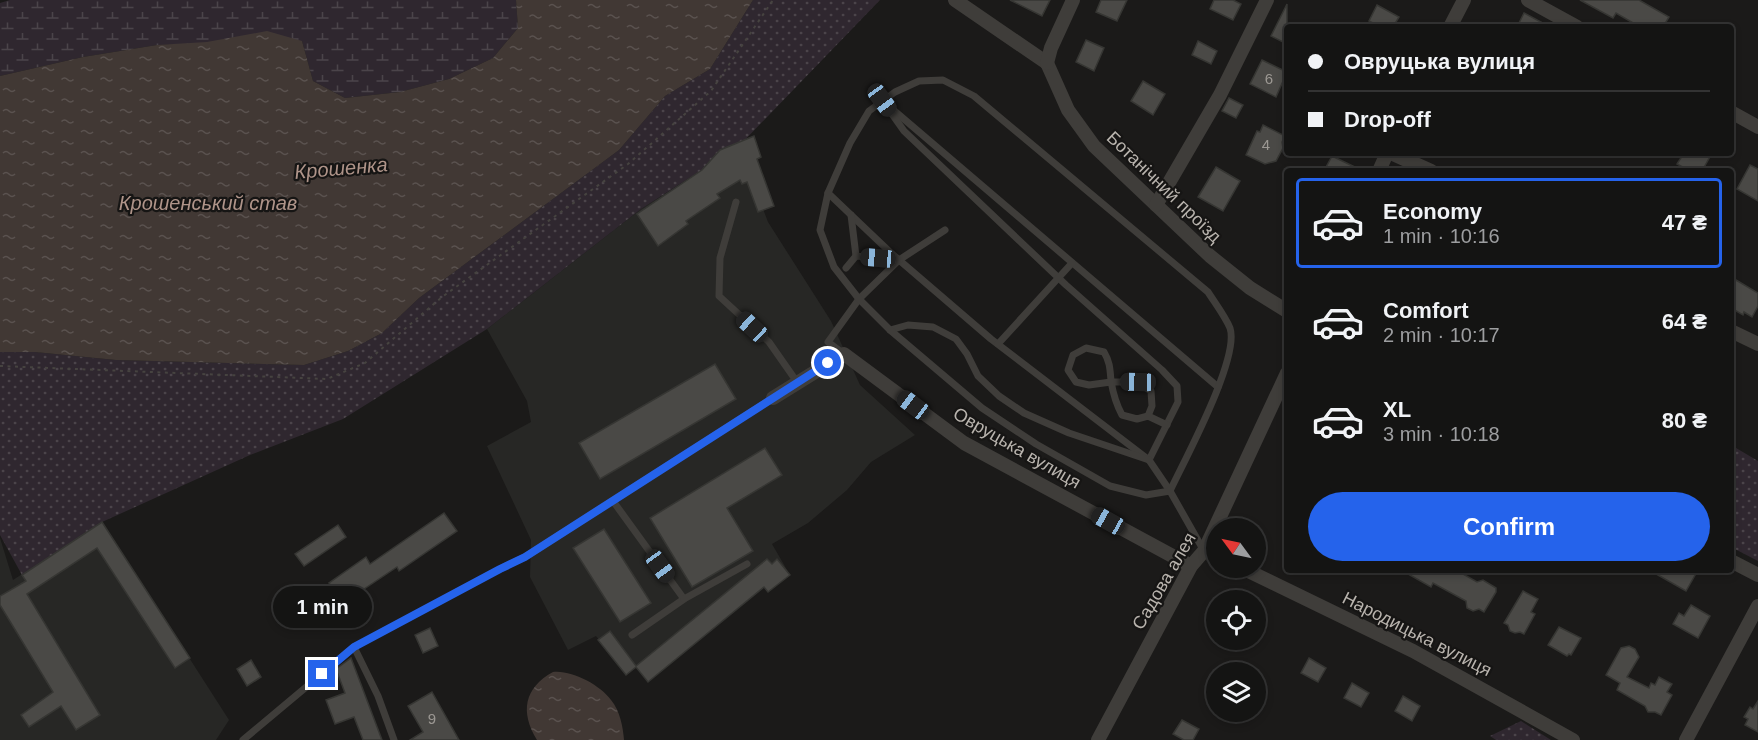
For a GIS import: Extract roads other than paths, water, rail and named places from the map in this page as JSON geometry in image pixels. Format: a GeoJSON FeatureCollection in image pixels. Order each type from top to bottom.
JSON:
{"type":"FeatureCollection","features":[{"type":"Feature","properties":{"kind":"street"},"geometry":{"type":"LineString","coordinates":[[955,0],[1047,63],[1051,48],[1073,0]]}},
{"type":"Feature","properties":{"kind":"street"},"geometry":{"type":"LineString","coordinates":[[1156,205],[1214,105],[1267,0]]}},
{"type":"Feature","properties":{"kind":"street"},"geometry":{"type":"LineString","coordinates":[[1452,24],[1464,0]]}},
{"type":"Feature","properties":{"kind":"street"},"geometry":{"type":"LineString","coordinates":[[1528,0],[1572,24]]}},
{"type":"Feature","properties":{"kind":"street","name":"Ботанічний проїзд"},"geometry":{"type":"LineString","coordinates":[[1047,63],[1068,110],[1094,146],[1210,256],[1250,288],[1284,309]]}},
{"type":"Feature","properties":{"kind":"street"},"geometry":{"type":"LineString","coordinates":[[1734,114],[1758,127]]}},
{"type":"Feature","properties":{"kind":"street"},"geometry":{"type":"LineString","coordinates":[[1396,156],[1424,168]]}},
{"type":"Feature","properties":{"kind":"street"},"geometry":{"type":"LineString","coordinates":[[1734,332],[1758,344]]}},
{"type":"Feature","properties":{"kind":"street"},"geometry":{"type":"LineString","coordinates":[[773,398],[844,354]]}},
{"type":"Feature","properties":{"kind":"street","name":"Овруцька вулиця"},"geometry":{"type":"LineString","coordinates":[[844,354],[964,443],[1191,566]]}},
{"type":"Feature","properties":{"kind":"street","name":"Садова алея"},"geometry":{"type":"LineString","coordinates":[[1225,518],[1284,380]]}},
{"type":"Feature","properties":{"kind":"street","name":"Садова алея"},"geometry":{"type":"LineString","coordinates":[[1098,740],[1191,566],[1206,556]]}},
{"type":"Feature","properties":{"kind":"street"},"geometry":{"type":"LineString","coordinates":[[1734,563],[1758,575]]}},
{"type":"Feature","properties":{"kind":"street","name":"Народицька вулиця"},"geometry":{"type":"LineString","coordinates":[[1263,578],[1413,651],[1573,740]]}},
{"type":"Feature","properties":{"kind":"street"},"geometry":{"type":"LineString","coordinates":[[1686,740],[1758,606]]}},
{"type":"Feature","properties":{"kind":"lane"},"geometry":{"type":"LineString","coordinates":[[943,80],[974,96],[1208,292],[1230,329],[1231,352],[1218,387],[1170,491],[1146,495],[1110,486],[1036,444],[982,408],[890,330],[859,299],[834,267],[820,230],[828,193],[855,135],[869,111],[882,100],[920,81],[943,80]]}},
{"type":"Feature","properties":{"kind":"lane"},"geometry":{"type":"LineString","coordinates":[[882,100],[1218,387]]}},
{"type":"Feature","properties":{"kind":"lane"},"geometry":{"type":"LineString","coordinates":[[882,100],[904,131],[1177,386],[1178,402],[1149,460]]}},
{"type":"Feature","properties":{"kind":"lane"},"geometry":{"type":"LineString","coordinates":[[828,193],[899,260],[998,344],[1149,460],[1206,547]]}},
{"type":"Feature","properties":{"kind":"lane"},"geometry":{"type":"LineString","coordinates":[[736,202],[720,258],[720,296],[769,342],[797,382]]}},
{"type":"Feature","properties":{"kind":"lane"},"geometry":{"type":"LineString","coordinates":[[850,214],[856,256]]}},
{"type":"Feature","properties":{"kind":"lane"},"geometry":{"type":"LineString","coordinates":[[844,354],[828,342],[859,299],[899,260],[945,230]]}},
{"type":"Feature","properties":{"kind":"lane"},"geometry":{"type":"LineString","coordinates":[[856,256],[899,260]]}},
{"type":"Feature","properties":{"kind":"lane"},"geometry":{"type":"LineString","coordinates":[[846,267],[856,256]]}},
{"type":"Feature","properties":{"kind":"lane"},"geometry":{"type":"LineString","coordinates":[[998,344],[1072,263]]}},
{"type":"Feature","properties":{"kind":"lane"},"geometry":{"type":"LineString","coordinates":[[890,330],[908,325],[933,327],[956,339],[978,376],[999,396],[1024,412],[1069,433],[1149,460]]}},
{"type":"Feature","properties":{"kind":"lane"},"geometry":{"type":"LineString","coordinates":[[1148,416],[1152,406],[1151,391],[1138,382],[1111,382],[1089,386],[1076,382],[1068,370],[1073,355],[1086,348],[1104,351],[1110,362],[1111,382],[1116,403],[1122,415],[1137,419],[1148,416],[1167,425]]}},
{"type":"Feature","properties":{"kind":"lane"},"geometry":{"type":"LineString","coordinates":[[243,740],[354,647],[525,557],[773,398]]}},
{"type":"Feature","properties":{"kind":"lane"},"geometry":{"type":"LineString","coordinates":[[613,501],[684,599]]}},
{"type":"Feature","properties":{"kind":"lane"},"geometry":{"type":"LineString","coordinates":[[632,635],[684,599],[747,564]]}},
{"type":"Feature","properties":{"kind":"lane"},"geometry":{"type":"LineString","coordinates":[[354,647],[378,696],[394,740]]}},
{"type":"Feature","properties":{"kind":"water","name":"Крошенський став"},"geometry":{"type":"Polygon","coordinates":[[[516,0],[753,0],[710,69],[665,96],[619,150],[419,298],[382,333],[348,351],[304,365],[116,360],[35,352],[0,352],[0,76],[83,57],[157,45],[207,42],[267,31],[302,41],[313,81],[345,98],[400,92],[449,79],[493,58],[518,28],[516,0]]]}},
{"type":"Feature","properties":{"kind":"water"},"geometry":{"type":"Polygon","coordinates":[[[553,672],[577,676],[606,694],[619,714],[624,740],[537,740],[528,720],[528,702],[536,685],[553,672]]]}},
{"type":"Feature","properties":{"kind":"water label","name":"Крошенка"},"geometry":{"type":"Point","coordinates":[341,168]}}]}
